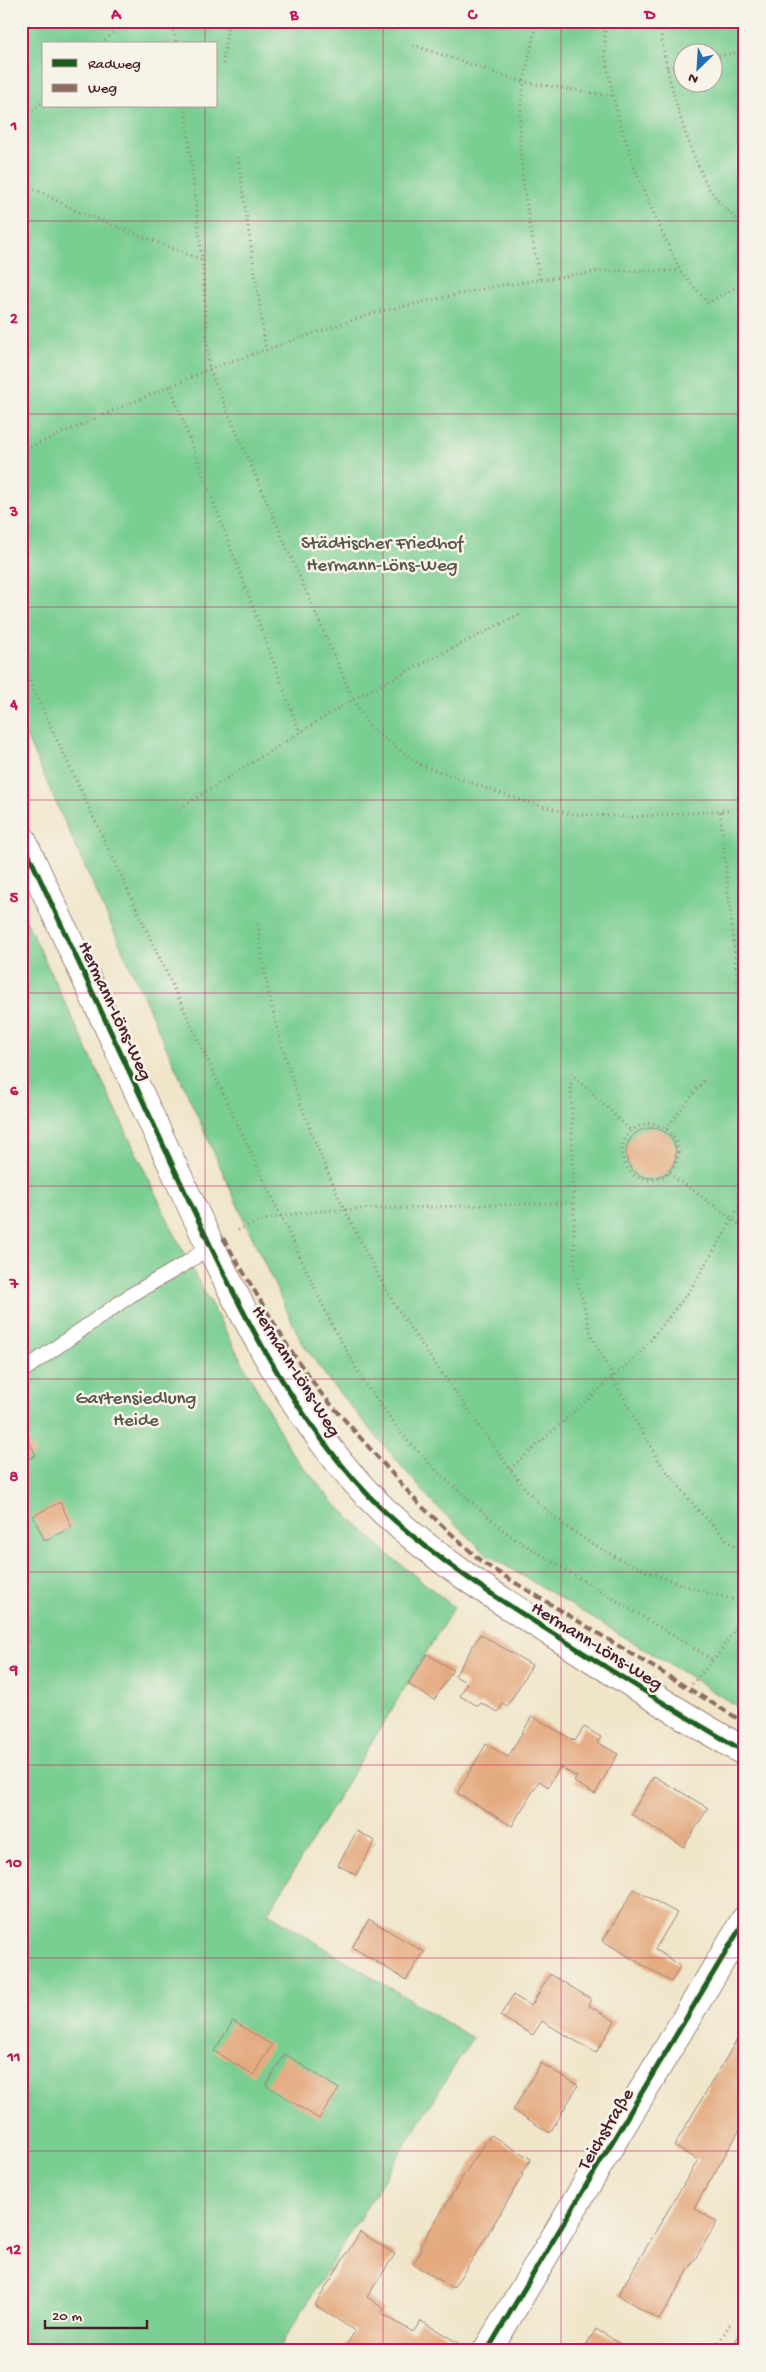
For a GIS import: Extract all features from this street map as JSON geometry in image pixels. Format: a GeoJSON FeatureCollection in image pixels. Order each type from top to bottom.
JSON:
{"type":"FeatureCollection","features":[{"type":"Feature","properties":{"kind":"street","name":"Hermann-Löns-Weg"},"geometry":{"type":"LineString","coordinates":[[21,838],[210,1246],[273,1364],[343,1467],[382,1509],[424,1546],[470,1582],[745,1752]]}},
{"type":"Feature","properties":{"kind":"street","name":"Teichstraße"},"geometry":{"type":"LineString","coordinates":[[488,2351],[745,1920]]}},
{"type":"Feature","properties":{"kind":"lane"},"geometry":{"type":"LineString","coordinates":[[21,1372],[131,1295],[188,1262],[210,1246]]}},
{"type":"Feature","properties":{"kind":"path"},"geometry":{"type":"LineString","coordinates":[[104,42],[124,21]]}},
{"type":"Feature","properties":{"kind":"path"},"geometry":{"type":"LineString","coordinates":[[170,21],[176,42]]}},
{"type":"Feature","properties":{"kind":"path"},"geometry":{"type":"LineString","coordinates":[[222,64],[228,21]]}},
{"type":"Feature","properties":{"kind":"path"},"geometry":{"type":"LineString","coordinates":[[537,21],[523,82],[520,128],[525,194],[540,280]]}},
{"type":"Feature","properties":{"kind":"path"},"geometry":{"type":"LineString","coordinates":[[606,21],[605,55],[622,130],[640,182],[680,271],[708,303],[745,282]]}},
{"type":"Feature","properties":{"kind":"path"},"geometry":{"type":"LineString","coordinates":[[660,21],[667,68],[695,159],[714,197],[745,227]]}},
{"type":"Feature","properties":{"kind":"path"},"geometry":{"type":"LineString","coordinates":[[413,45],[523,82],[613,96]]}},
{"type":"Feature","properties":{"kind":"path"},"geometry":{"type":"LineString","coordinates":[[724,55],[735,52]]}},
{"type":"Feature","properties":{"kind":"path"},"geometry":{"type":"LineString","coordinates":[[667,68],[674,66]]}},
{"type":"Feature","properties":{"kind":"path"},"geometry":{"type":"LineString","coordinates":[[21,120],[42,103]]}},
{"type":"Feature","properties":{"kind":"path"},"geometry":{"type":"LineString","coordinates":[[185,108],[202,260],[209,369],[353,700],[370,728],[418,764],[523,800],[571,814],[633,817],[745,809]]}},
{"type":"Feature","properties":{"kind":"path"},"geometry":{"type":"LineString","coordinates":[[238,157],[266,350]]}},
{"type":"Feature","properties":{"kind":"path"},"geometry":{"type":"LineString","coordinates":[[21,182],[77,211],[202,260]]}},
{"type":"Feature","properties":{"kind":"path"},"geometry":{"type":"LineString","coordinates":[[21,451],[209,369],[377,312],[497,286],[540,280],[602,272],[680,271]]}},
{"type":"Feature","properties":{"kind":"path"},"geometry":{"type":"LineString","coordinates":[[170,386],[300,733]]}},
{"type":"Feature","properties":{"kind":"path"},"geometry":{"type":"LineString","coordinates":[[180,808],[353,700],[520,614]]}},
{"type":"Feature","properties":{"kind":"path"},"geometry":{"type":"LineString","coordinates":[[21,663],[332,1325],[364,1382],[404,1437],[443,1477],[509,1535],[712,1660]]}},
{"type":"Feature","properties":{"kind":"path"},"geometry":{"type":"LineString","coordinates":[[720,812],[745,1055]]}},
{"type":"Feature","properties":{"kind":"path"},"geometry":{"type":"LineString","coordinates":[[258,924],[268,998],[282,1052],[303,1111],[346,1210],[378,1276],[433,1361],[510,1468],[558,1521],[592,1543],[647,1571],[689,1588],[744,1602],[737,1626],[712,1660],[694,1679],[691,1688]]}},
{"type":"Feature","properties":{"kind":"path"},"geometry":{"type":"LineString","coordinates":[[631,1132],[571,1073],[572,1203],[575,1272],[592,1337],[662,1464],[698,1510],[745,1558]]}},
{"type":"Feature","properties":{"kind":"path"},"geometry":{"type":"LineString","coordinates":[[666,1129],[705,1079]]}},
{"type":"Feature","properties":{"kind":"path"},"geometry":{"type":"LineString","coordinates":[[644,1125],[658,1125],[666,1129],[677,1143],[678,1152],[675,1165],[669,1173],[658,1179],[648,1180],[640,1178],[628,1170],[622,1152],[625,1139],[631,1132],[644,1125]]}},
{"type":"Feature","properties":{"kind":"path"},"geometry":{"type":"LineString","coordinates":[[669,1173],[745,1228]]}},
{"type":"Feature","properties":{"kind":"path"},"geometry":{"type":"LineString","coordinates":[[510,1468],[640,1353],[688,1293],[733,1220],[745,1190]]}},
{"type":"Feature","properties":{"kind":"path"},"geometry":{"type":"LineString","coordinates":[[210,1246],[247,1226],[282,1217],[346,1210],[572,1203]]}},
{"type":"Feature","properties":{"kind":"path"},"geometry":{"type":"LineString","coordinates":[[21,1629],[30,1642]]}},
{"type":"Feature","properties":{"kind":"path"},"geometry":{"type":"LineString","coordinates":[[714,2351],[730,2324]]}},
{"type":"Feature","properties":{"kind":"green space","name":"Städtischer Friedhof Hermann-Löns-Weg"},"geometry":{"type":"Polygon","coordinates":[[[21,21],[745,21],[745,1712],[694,1679],[488,1555],[432,1502],[330,1382],[301,1341],[247,1226],[21,725],[21,21]]]}},
{"type":"Feature","properties":{"kind":"green space","name":"Gartensiedlung Heide"},"geometry":{"type":"Polygon","coordinates":[[[21,910],[188,1262],[291,1452],[332,1501],[389,1555],[454,1607],[268,1913],[472,2038],[277,2351],[21,2351],[21,910]]]}},
{"type":"Feature","properties":{"kind":"building"},"geometry":{"type":"Polygon","coordinates":[[[646,1128],[656,1128],[669,1135],[676,1148],[676,1158],[669,1171],[656,1178],[646,1178],[637,1174],[630,1167],[626,1158],[626,1148],[630,1139],[637,1132],[646,1128]]]}},
{"type":"Feature","properties":{"kind":"building"},"geometry":{"type":"Polygon","coordinates":[[[25,1434],[36,1455],[21,1462],[21,1435],[25,1434]]]}},
{"type":"Feature","properties":{"kind":"building"},"geometry":{"type":"Polygon","coordinates":[[[60,1502],[72,1527],[45,1541],[33,1516],[60,1502]]]}},
{"type":"Feature","properties":{"kind":"building"},"geometry":{"type":"Polygon","coordinates":[[[480,1634],[532,1665],[507,1707],[503,1704],[498,1712],[481,1703],[478,1706],[460,1696],[467,1683],[455,1676],[480,1634]]]}},
{"type":"Feature","properties":{"kind":"building"},"geometry":{"type":"Polygon","coordinates":[[[427,1654],[453,1670],[434,1700],[408,1684],[427,1654]]]}},
{"type":"Feature","properties":{"kind":"building"},"geometry":{"type":"Polygon","coordinates":[[[532,1716],[575,1741],[584,1727],[601,1737],[597,1742],[618,1754],[595,1794],[574,1782],[577,1777],[560,1767],[548,1787],[539,1781],[512,1826],[457,1793],[486,1744],[508,1757],[532,1716]]]}},
{"type":"Feature","properties":{"kind":"building"},"geometry":{"type":"Polygon","coordinates":[[[654,1776],[708,1808],[684,1847],[631,1814],[654,1776]]]}},
{"type":"Feature","properties":{"kind":"building"},"geometry":{"type":"Polygon","coordinates":[[[357,1831],[375,1841],[356,1875],[338,1865],[357,1831]]]}},
{"type":"Feature","properties":{"kind":"building"},"geometry":{"type":"Polygon","coordinates":[[[634,1889],[677,1913],[655,1949],[680,1966],[671,1982],[603,1941],[634,1889]]]}},
{"type":"Feature","properties":{"kind":"building"},"geometry":{"type":"Polygon","coordinates":[[[369,1919],[424,1952],[406,1980],[352,1947],[369,1919]]]}},
{"type":"Feature","properties":{"kind":"building"},"geometry":{"type":"Polygon","coordinates":[[[550,1974],[591,1999],[588,2005],[615,2021],[596,2053],[542,2021],[533,2035],[500,2016],[513,1995],[531,2006],[550,1974]]]}},
{"type":"Feature","properties":{"kind":"building"},"geometry":{"type":"Polygon","coordinates":[[[233,2021],[272,2045],[253,2075],[214,2051],[233,2021]]]}},
{"type":"Feature","properties":{"kind":"building"},"geometry":{"type":"Polygon","coordinates":[[[745,2026],[745,2121],[694,2208],[717,2222],[659,2320],[618,2295],[698,2160],[674,2146],[745,2026]]]}},
{"type":"Feature","properties":{"kind":"building"},"geometry":{"type":"Polygon","coordinates":[[[285,2054],[339,2089],[319,2119],[266,2085],[285,2054]]]}},
{"type":"Feature","properties":{"kind":"building"},"geometry":{"type":"Polygon","coordinates":[[[541,2063],[578,2085],[550,2133],[513,2110],[541,2063]]]}},
{"type":"Feature","properties":{"kind":"building"},"geometry":{"type":"Polygon","coordinates":[[[491,2135],[531,2159],[479,2249],[453,2288],[413,2264],[422,2249],[420,2247],[465,2173],[491,2135]]]}},
{"type":"Feature","properties":{"kind":"building"},"geometry":{"type":"Polygon","coordinates":[[[360,2232],[395,2254],[367,2297],[384,2309],[381,2313],[413,2332],[421,2321],[460,2344],[456,2351],[343,2351],[355,2331],[315,2305],[360,2232]]]}},
{"type":"Feature","properties":{"kind":"building"},"geometry":{"type":"Polygon","coordinates":[[[745,2326],[745,2351],[729,2351],[745,2326]]]}},
{"type":"Feature","properties":{"kind":"building"},"geometry":{"type":"Polygon","coordinates":[[[596,2329],[632,2351],[583,2351],[596,2329]]]}},
{"type":"Feature","properties":{"kind":"marked path"},"geometry":{"type":"LineString","coordinates":[[223,1238],[290,1350],[320,1392],[419,1504],[483,1563],[745,1723]]}},
{"type":"Feature","properties":{"kind":"cycle path"},"geometry":{"type":"LineString","coordinates":[[21,838],[187,1197],[234,1293],[259,1341],[287,1388],[316,1432],[349,1474],[405,1530],[471,1580],[609,1669],[745,1752]]}},
{"type":"Feature","properties":{"kind":"cycle path"},"geometry":{"type":"LineString","coordinates":[[487,2351],[745,1920]]}}]}
